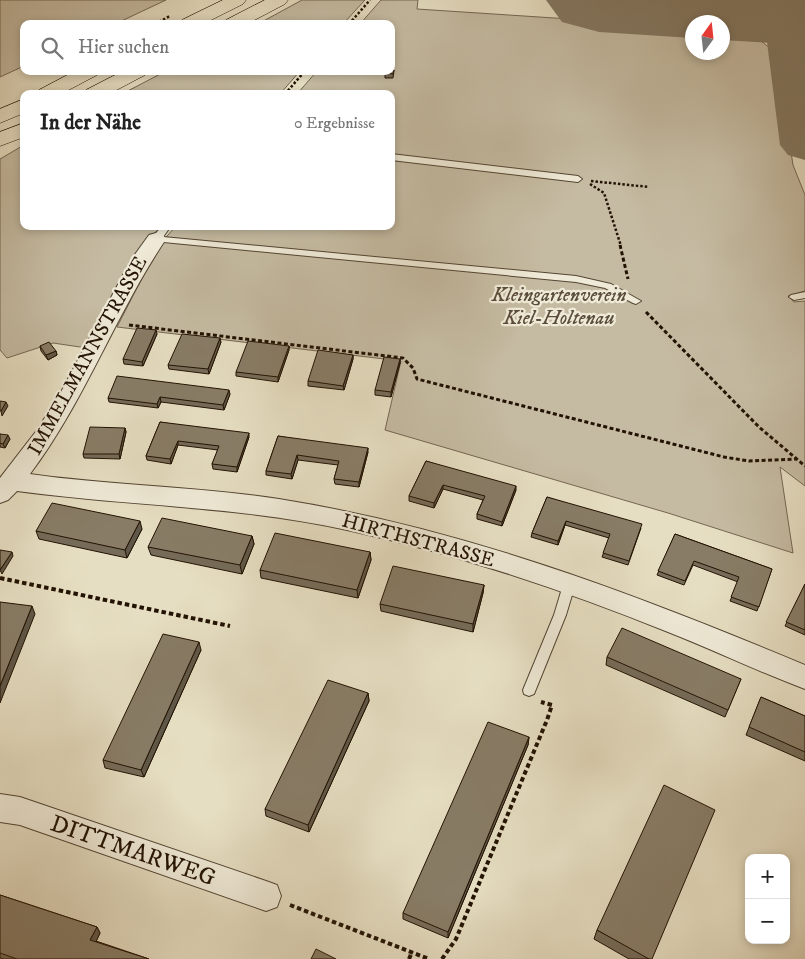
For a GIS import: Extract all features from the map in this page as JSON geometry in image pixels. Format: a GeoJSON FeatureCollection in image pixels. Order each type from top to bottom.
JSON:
{"type":"FeatureCollection","features":[{"type":"Feature","properties":{"kind":"highway"},"geometry":{"type":"LineString","coordinates":[[196,20],[237,0]]}},
{"type":"Feature","properties":{"kind":"highway"},"geometry":{"type":"LineString","coordinates":[[240,20],[279,0]]}},
{"type":"Feature","properties":{"kind":"highway"},"geometry":{"type":"LineString","coordinates":[[47,90],[82,75]]}},
{"type":"Feature","properties":{"kind":"highway"},"geometry":{"type":"LineString","coordinates":[[101,90],[130,75]]}},
{"type":"Feature","properties":{"kind":"highway"},"geometry":{"type":"LineString","coordinates":[[53,90],[71,80]]}},
{"type":"Feature","properties":{"kind":"highway"},"geometry":{"type":"LineString","coordinates":[[0,108],[20,100]]}},
{"type":"Feature","properties":{"kind":"highway"},"geometry":{"type":"LineString","coordinates":[[0,117],[20,107]]}},
{"type":"Feature","properties":{"kind":"highway"},"geometry":{"type":"LineString","coordinates":[[0,140],[20,130]]}},
{"type":"Feature","properties":{"kind":"street","name":"IMMELMANNSTRASSE"},"geometry":{"type":"LineString","coordinates":[[6,488],[33,456],[50,430],[131,278],[162,233]]}},
{"type":"Feature","properties":{"kind":"street","name":"HIRTHSTRASSE"},"geometry":{"type":"LineString","coordinates":[[6,488],[45,486],[176,496],[280,508],[363,525],[442,544],[569,585],[638,610],[805,677]]}},
{"type":"Feature","properties":{"kind":"street","name":"DITTMARWEG"},"geometry":{"type":"LineString","coordinates":[[0,808],[20,811],[266,896]]}},
{"type":"Feature","properties":{"kind":"lane"},"geometry":{"type":"LineString","coordinates":[[395,157],[578,179]]}},
{"type":"Feature","properties":{"kind":"lane"},"geometry":{"type":"LineString","coordinates":[[162,233],[576,279],[608,286],[636,301]]}},
{"type":"Feature","properties":{"kind":"lane"},"geometry":{"type":"LineString","coordinates":[[794,297],[805,295]]}},
{"type":"Feature","properties":{"kind":"lane"},"geometry":{"type":"LineString","coordinates":[[529,690],[560,615],[569,585]]}},
{"type":"Feature","properties":{"kind":"path"},"geometry":{"type":"LineString","coordinates":[[352,20],[370,0]]}},
{"type":"Feature","properties":{"kind":"path"},"geometry":{"type":"LineString","coordinates":[[288,90],[302,75]]}},
{"type":"Feature","properties":{"kind":"path"},"geometry":{"type":"LineString","coordinates":[[578,179],[649,187]]}},
{"type":"Feature","properties":{"kind":"path"},"geometry":{"type":"LineString","coordinates":[[578,179],[594,185],[604,193],[636,301],[759,427],[805,466]]}},
{"type":"Feature","properties":{"kind":"path"},"geometry":{"type":"LineString","coordinates":[[109,322],[403,358],[413,368],[417,379],[427,382],[724,457],[749,461],[797,459]]}},
{"type":"Feature","properties":{"kind":"path"},"geometry":{"type":"LineString","coordinates":[[0,578],[230,626]]}},
{"type":"Feature","properties":{"kind":"path"},"geometry":{"type":"LineString","coordinates":[[442,959],[456,938],[552,705],[526,697],[529,690]]}},
{"type":"Feature","properties":{"kind":"path"},"geometry":{"type":"LineString","coordinates":[[266,896],[429,959]]}},
{"type":"Feature","properties":{"kind":"path"},"geometry":{"type":"LineString","coordinates":[[409,959],[412,952]]}},
{"type":"Feature","properties":{"kind":"green space"},"geometry":{"type":"Polygon","coordinates":[[[0,0],[166,0],[124,20],[20,20],[20,68],[0,77],[0,0]]]}},
{"type":"Feature","properties":{"kind":"green space"},"geometry":{"type":"Polygon","coordinates":[[[302,0],[365,0],[347,20],[265,20],[302,0]]]}},
{"type":"Feature","properties":{"kind":"green space","name":"Kleingartenverein Kiel-Holtenau"},"geometry":{"type":"Polygon","coordinates":[[[381,0],[418,0],[417,9],[685,27],[685,60],[730,60],[730,30],[752,36],[765,44],[776,55],[793,165],[805,195],[805,291],[788,296],[794,302],[805,301],[805,486],[780,467],[793,553],[668,513],[385,430],[401,361],[117,327],[159,245],[172,230],[395,230],[395,90],[300,90],[314,75],[395,75],[395,20],[364,20],[381,0]]]}},
{"type":"Feature","properties":{"kind":"green space"},"geometry":{"type":"Polygon","coordinates":[[[158,75],[297,75],[283,90],[130,90],[158,75]]]}},
{"type":"Feature","properties":{"kind":"green space"},"geometry":{"type":"Polygon","coordinates":[[[20,147],[20,230],[158,230],[144,246],[87,348],[53,343],[7,358],[0,350],[0,159],[20,147]]]}},
{"type":"Feature","properties":{"kind":"building"},"geometry":{"type":"Polygon","coordinates":[[[137,328],[156,330],[142,362],[123,359],[137,328]]]}},
{"type":"Feature","properties":{"kind":"building"},"geometry":{"type":"Polygon","coordinates":[[[182,334],[220,338],[208,369],[168,365],[182,334]]]}},
{"type":"Feature","properties":{"kind":"building"},"geometry":{"type":"Polygon","coordinates":[[[248,341],[289,346],[278,377],[236,372],[248,341]]]}},
{"type":"Feature","properties":{"kind":"building"},"geometry":{"type":"Polygon","coordinates":[[[49,342],[56,351],[46,355],[40,346],[49,342]]]}},
{"type":"Feature","properties":{"kind":"building"},"geometry":{"type":"Polygon","coordinates":[[[318,350],[353,355],[343,386],[308,381],[318,350]]]}},
{"type":"Feature","properties":{"kind":"building"},"geometry":{"type":"Polygon","coordinates":[[[384,357],[400,359],[391,392],[375,390],[384,357]]]}},
{"type":"Feature","properties":{"kind":"building"},"geometry":{"type":"Polygon","coordinates":[[[117,376],[229,390],[223,405],[160,397],[157,404],[108,398],[117,376]]]}},
{"type":"Feature","properties":{"kind":"building"},"geometry":{"type":"Polygon","coordinates":[[[0,401],[6,402],[1,411],[0,411],[0,401]]]}},
{"type":"Feature","properties":{"kind":"building"},"geometry":{"type":"Polygon","coordinates":[[[160,422],[249,433],[237,467],[212,464],[219,446],[178,441],[170,459],[146,456],[160,422]]]}},
{"type":"Feature","properties":{"kind":"building"},"geometry":{"type":"Polygon","coordinates":[[[90,427],[125,428],[119,454],[83,454],[90,427]]]}},
{"type":"Feature","properties":{"kind":"building"},"geometry":{"type":"Polygon","coordinates":[[[0,434],[8,435],[3,444],[0,443],[0,434]]]}},
{"type":"Feature","properties":{"kind":"building"},"geometry":{"type":"Polygon","coordinates":[[[278,436],[368,448],[359,482],[334,479],[339,461],[297,455],[291,474],[266,471],[278,436]]]}},
{"type":"Feature","properties":{"kind":"building"},"geometry":{"type":"Polygon","coordinates":[[[426,461],[516,486],[502,522],[477,514],[485,496],[443,485],[434,503],[409,496],[426,461]]]}},
{"type":"Feature","properties":{"kind":"building"},"geometry":{"type":"Polygon","coordinates":[[[547,497],[642,524],[629,561],[603,553],[610,534],[566,521],[558,541],[532,533],[547,497]]]}},
{"type":"Feature","properties":{"kind":"building"},"geometry":{"type":"Polygon","coordinates":[[[52,503],[140,521],[125,550],[36,531],[52,503]]]}},
{"type":"Feature","properties":{"kind":"building"},"geometry":{"type":"Polygon","coordinates":[[[162,518],[252,536],[240,565],[148,547],[162,518]]]}},
{"type":"Feature","properties":{"kind":"building"},"geometry":{"type":"Polygon","coordinates":[[[275,533],[370,552],[357,590],[260,570],[275,533]]]}},
{"type":"Feature","properties":{"kind":"building"},"geometry":{"type":"Polygon","coordinates":[[[675,534],[772,569],[759,607],[731,597],[739,577],[694,561],[685,581],[658,571],[675,534]]]}},
{"type":"Feature","properties":{"kind":"building"},"geometry":{"type":"Polygon","coordinates":[[[0,550],[12,552],[0,570],[0,550]]]}},
{"type":"Feature","properties":{"kind":"building"},"geometry":{"type":"Polygon","coordinates":[[[393,566],[484,585],[473,624],[380,604],[393,566]]]}},
{"type":"Feature","properties":{"kind":"building"},"geometry":{"type":"Polygon","coordinates":[[[805,584],[805,630],[786,622],[805,584]]]}},
{"type":"Feature","properties":{"kind":"building"},"geometry":{"type":"Polygon","coordinates":[[[0,602],[32,606],[0,686],[0,602]]]}},
{"type":"Feature","properties":{"kind":"building"},"geometry":{"type":"Polygon","coordinates":[[[622,628],[741,679],[728,710],[607,657],[622,628]]]}},
{"type":"Feature","properties":{"kind":"building"},"geometry":{"type":"Polygon","coordinates":[[[163,634],[199,642],[141,770],[103,760],[163,634]]]}},
{"type":"Feature","properties":{"kind":"building"},"geometry":{"type":"Polygon","coordinates":[[[328,680],[368,693],[308,825],[265,809],[328,680]]]}},
{"type":"Feature","properties":{"kind":"building"},"geometry":{"type":"Polygon","coordinates":[[[761,697],[805,716],[805,752],[749,727],[761,697]]]}},
{"type":"Feature","properties":{"kind":"building"},"geometry":{"type":"Polygon","coordinates":[[[488,722],[529,737],[448,932],[403,913],[488,722]]]}},
{"type":"Feature","properties":{"kind":"building"},"geometry":{"type":"Polygon","coordinates":[[[664,785],[715,810],[652,959],[649,959],[597,930],[664,785]]]}},
{"type":"Feature","properties":{"kind":"building"},"geometry":{"type":"Polygon","coordinates":[[[0,895],[97,927],[90,940],[149,959],[17,959],[0,953],[0,895]]]}},
{"type":"Feature","properties":{"kind":"building"},"geometry":{"type":"Polygon","coordinates":[[[316,949],[336,959],[311,959],[316,949]]]}},
{"type":"Feature","properties":{"kind":"taxiway"},"geometry":{"type":"LineString","coordinates":[[805,22],[793,27],[788,34],[805,145]]}},
{"type":"Feature","properties":{"kind":"runway"},"geometry":{"type":"LineString","coordinates":[[599,0],[805,13]]}}]}
